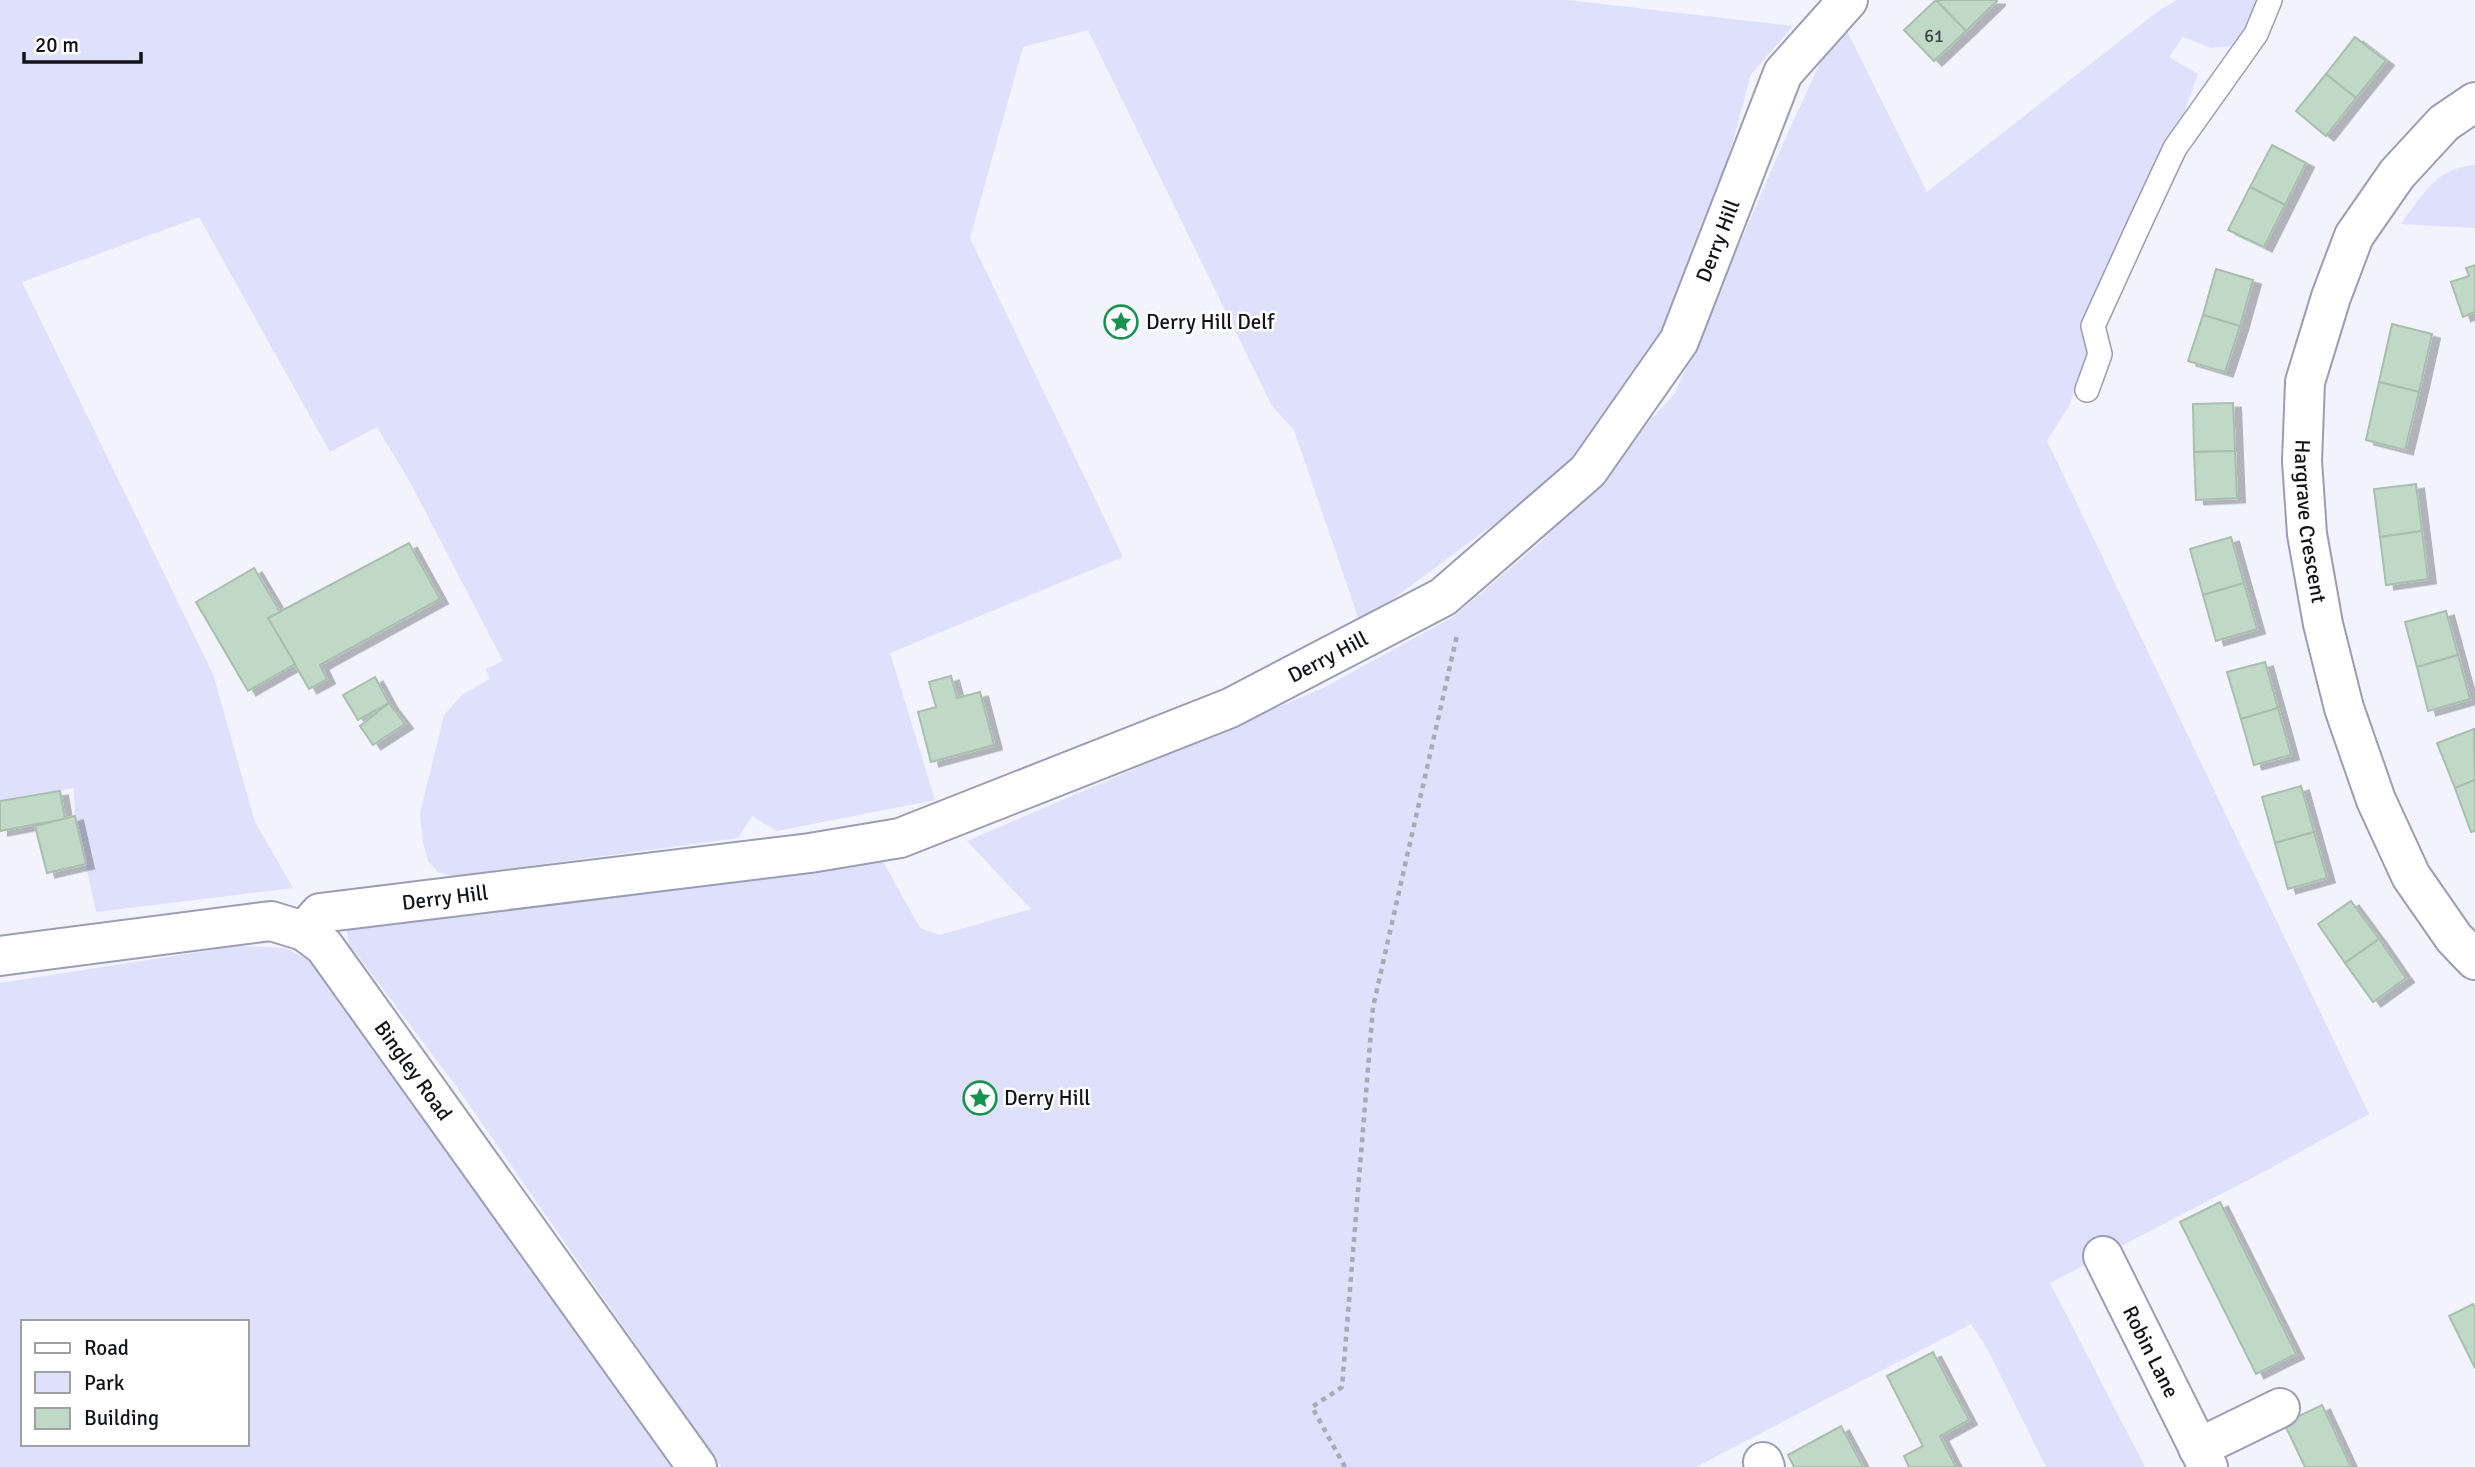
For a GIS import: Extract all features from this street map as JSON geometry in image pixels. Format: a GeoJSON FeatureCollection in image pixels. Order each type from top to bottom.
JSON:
{"type":"FeatureCollection","features":[{"type":"Feature","properties":{"kind":"street","name":"Derry Hill"},"geometry":{"type":"LineString","coordinates":[[304,931],[320,913],[810,853],[900,838],[1230,708],[1443,597],[1588,471],[1679,341],[1783,73],[1848,0]]}},
{"type":"Feature","properties":{"kind":"street","name":"Hargrave Crescent"},"geometry":{"type":"LineString","coordinates":[[2475,102],[2444,123],[2397,174],[2354,236],[2330,297],[2305,382],[2302,461],[2307,534],[2323,624],[2344,708],[2376,800],[2411,876],[2454,938],[2475,960]]}},
{"type":"Feature","properties":{"kind":"street","name":"Bingley Road"},"geometry":{"type":"LineString","coordinates":[[0,956],[271,921],[304,931],[324,946],[697,1467]]}},
{"type":"Feature","properties":{"kind":"street","name":"Robin Lane"},"geometry":{"type":"LineString","coordinates":[[2103,1256],[2203,1457],[2280,1408]]}},
{"type":"Feature","properties":{"kind":"lane"},"geometry":{"type":"LineString","coordinates":[[2087,390],[2100,354],[2093,326],[2138,225],[2175,148],[2256,34],[2270,0]]}},
{"type":"Feature","properties":{"kind":"path"},"geometry":{"type":"LineString","coordinates":[[1345,1467],[1312,1407],[1342,1387],[1373,1007],[1459,625],[1443,597]]}},
{"type":"Feature","properties":{"kind":"green space"},"geometry":{"type":"Polygon","coordinates":[[[0,0],[1567,0],[1793,26],[1751,74],[1679,341],[1565,472],[1360,623],[1294,430],[1272,406],[1088,30],[1023,47],[970,238],[1123,557],[890,653],[935,800],[777,831],[752,816],[738,838],[453,876],[438,872],[428,861],[420,813],[444,715],[462,695],[490,679],[486,669],[503,661],[410,482],[377,427],[330,452],[199,217],[22,282],[213,674],[255,822],[293,888],[96,912],[75,816],[74,788],[0,801],[0,0]]]}},
{"type":"Feature","properties":{"kind":"green space"},"geometry":{"type":"Polygon","coordinates":[[[2177,0],[2257,0],[2248,23],[2232,46],[2211,48],[2183,37],[2169,57],[2198,74],[2182,118],[2150,171],[2083,323],[2089,350],[2069,406],[2047,441],[2369,1114],[2050,1283],[2145,1467],[2046,1467],[1988,1350],[1971,1324],[1696,1467],[721,1467],[456,1086],[349,944],[346,926],[876,849],[920,928],[940,935],[1031,909],[967,841],[1323,688],[1453,617],[1542,541],[1675,393],[1789,130],[1841,19],[1927,192],[2157,12],[2177,0]]]}},
{"type":"Feature","properties":{"kind":"green space"},"geometry":{"type":"Polygon","coordinates":[[[2475,165],[2475,228],[2401,224],[2440,177],[2461,167],[2475,165]]]}},
{"type":"Feature","properties":{"kind":"green space"},"geometry":{"type":"Polygon","coordinates":[[[238,946],[285,948],[314,962],[679,1467],[0,1467],[0,983],[238,946]]]}},
{"type":"Feature","properties":{"kind":"building"},"geometry":{"type":"Polygon","coordinates":[[[1936,0],[1997,0],[1997,1],[1966,31],[1936,0]]]}},
{"type":"Feature","properties":{"kind":"building"},"geometry":{"type":"Polygon","coordinates":[[[1936,0],[1966,31],[1934,61],[1904,30],[1936,0]]]}},
{"type":"Feature","properties":{"kind":"building"},"geometry":{"type":"Polygon","coordinates":[[[2355,37],[2386,61],[2356,98],[2326,74],[2355,37]]]}},
{"type":"Feature","properties":{"kind":"building"},"geometry":{"type":"Polygon","coordinates":[[[2326,74],[2356,98],[2326,136],[2296,111],[2326,74]]]}},
{"type":"Feature","properties":{"kind":"building"},"geometry":{"type":"Polygon","coordinates":[[[2272,145],[2306,163],[2285,205],[2250,187],[2272,145]]]}},
{"type":"Feature","properties":{"kind":"building"},"geometry":{"type":"Polygon","coordinates":[[[2250,187],[2285,205],[2264,247],[2228,230],[2250,187]]]}},
{"type":"Feature","properties":{"kind":"building"},"geometry":{"type":"Polygon","coordinates":[[[2475,265],[2475,312],[2463,317],[2451,282],[2469,276],[2466,268],[2475,265]]]}},
{"type":"Feature","properties":{"kind":"building"},"geometry":{"type":"Polygon","coordinates":[[[2216,269],[2253,280],[2240,326],[2203,315],[2216,269]]]}},
{"type":"Feature","properties":{"kind":"building"},"geometry":{"type":"Polygon","coordinates":[[[2203,315],[2240,326],[2225,372],[2188,361],[2203,315]]]}},
{"type":"Feature","properties":{"kind":"building"},"geometry":{"type":"Polygon","coordinates":[[[2392,324],[2432,334],[2419,392],[2379,382],[2392,324]]]}},
{"type":"Feature","properties":{"kind":"building"},"geometry":{"type":"Polygon","coordinates":[[[2379,382],[2419,392],[2405,450],[2366,440],[2379,382]]]}},
{"type":"Feature","properties":{"kind":"building"},"geometry":{"type":"Polygon","coordinates":[[[2233,403],[2235,451],[2194,452],[2193,404],[2233,403]]]}},
{"type":"Feature","properties":{"kind":"building"},"geometry":{"type":"Polygon","coordinates":[[[2235,451],[2237,498],[2196,500],[2194,452],[2235,451]]]}},
{"type":"Feature","properties":{"kind":"building"},"geometry":{"type":"Polygon","coordinates":[[[2416,484],[2422,531],[2380,537],[2374,489],[2416,484]]]}},
{"type":"Feature","properties":{"kind":"building"},"geometry":{"type":"Polygon","coordinates":[[[2422,531],[2428,579],[2386,585],[2380,537],[2422,531]]]}},
{"type":"Feature","properties":{"kind":"building"},"geometry":{"type":"Polygon","coordinates":[[[2231,537],[2244,583],[2203,595],[2190,549],[2231,537]]]}},
{"type":"Feature","properties":{"kind":"building"},"geometry":{"type":"Polygon","coordinates":[[[409,543],[440,599],[320,665],[327,679],[309,689],[268,618],[409,543]]]}},
{"type":"Feature","properties":{"kind":"building"},"geometry":{"type":"Polygon","coordinates":[[[254,568],[280,612],[268,618],[295,664],[248,691],[196,602],[254,568]]]}},
{"type":"Feature","properties":{"kind":"building"},"geometry":{"type":"Polygon","coordinates":[[[2244,583],[2257,629],[2216,641],[2203,595],[2244,583]]]}},
{"type":"Feature","properties":{"kind":"building"},"geometry":{"type":"Polygon","coordinates":[[[2446,611],[2458,655],[2417,667],[2405,622],[2446,611]]]}},
{"type":"Feature","properties":{"kind":"building"},"geometry":{"type":"Polygon","coordinates":[[[2458,655],[2470,699],[2428,711],[2417,667],[2458,655]]]}},
{"type":"Feature","properties":{"kind":"building"},"geometry":{"type":"Polygon","coordinates":[[[2265,662],[2278,708],[2241,719],[2227,672],[2265,662]]]}},
{"type":"Feature","properties":{"kind":"building"},"geometry":{"type":"Polygon","coordinates":[[[951,676],[957,698],[980,692],[994,745],[931,762],[918,712],[936,707],[929,682],[951,676]]]}},
{"type":"Feature","properties":{"kind":"building"},"geometry":{"type":"Polygon","coordinates":[[[375,677],[389,703],[358,720],[343,695],[375,677]]]}},
{"type":"Feature","properties":{"kind":"building"},"geometry":{"type":"Polygon","coordinates":[[[389,703],[405,724],[373,745],[360,726],[389,703]]]}},
{"type":"Feature","properties":{"kind":"building"},"geometry":{"type":"Polygon","coordinates":[[[2278,708],[2291,755],[2254,765],[2241,719],[2278,708]]]}},
{"type":"Feature","properties":{"kind":"building"},"geometry":{"type":"Polygon","coordinates":[[[2474,729],[2475,780],[2455,788],[2437,743],[2474,729]]]}},
{"type":"Feature","properties":{"kind":"building"},"geometry":{"type":"Polygon","coordinates":[[[2475,780],[2475,831],[2471,832],[2455,788],[2475,780]]]}},
{"type":"Feature","properties":{"kind":"building"},"geometry":{"type":"Polygon","coordinates":[[[2301,786],[2314,832],[2275,843],[2262,797],[2301,786]]]}},
{"type":"Feature","properties":{"kind":"building"},"geometry":{"type":"Polygon","coordinates":[[[60,791],[65,819],[0,831],[0,801],[60,791]]]}},
{"type":"Feature","properties":{"kind":"building"},"geometry":{"type":"Polygon","coordinates":[[[75,816],[86,864],[47,873],[35,826],[75,816]]]}},
{"type":"Feature","properties":{"kind":"building"},"geometry":{"type":"Polygon","coordinates":[[[2314,832],[2327,878],[2288,889],[2275,843],[2314,832]]]}},
{"type":"Feature","properties":{"kind":"building"},"geometry":{"type":"Polygon","coordinates":[[[2351,901],[2379,939],[2345,963],[2318,924],[2351,901]]]}},
{"type":"Feature","properties":{"kind":"building"},"geometry":{"type":"Polygon","coordinates":[[[2379,939],[2406,978],[2373,1002],[2345,963],[2379,939]]]}},
{"type":"Feature","properties":{"kind":"building"},"geometry":{"type":"Polygon","coordinates":[[[2220,1202],[2296,1354],[2256,1374],[2180,1222],[2220,1202]]]}},
{"type":"Feature","properties":{"kind":"building"},"geometry":{"type":"Polygon","coordinates":[[[2473,1304],[2475,1308],[2475,1368],[2449,1316],[2473,1304]]]}},
{"type":"Feature","properties":{"kind":"building"},"geometry":{"type":"Polygon","coordinates":[[[1933,1352],[1969,1420],[1940,1436],[1956,1467],[1909,1467],[1904,1456],[1923,1446],[1887,1376],[1933,1352]]]}},
{"type":"Feature","properties":{"kind":"building"},"geometry":{"type":"Polygon","coordinates":[[[2322,1405],[2351,1467],[2305,1467],[2284,1423],[2322,1405]]]}},
{"type":"Feature","properties":{"kind":"building"},"geometry":{"type":"Polygon","coordinates":[[[1841,1426],[1863,1467],[1794,1467],[1788,1455],[1841,1426]]]}},
{"type":"Feature","properties":{"kind":"place","name":"Derry Hill Delf"},"geometry":{"type":"Point","coordinates":[1121,322]}},
{"type":"Feature","properties":{"kind":"place","name":"Derry Hill"},"geometry":{"type":"Point","coordinates":[980,1098]}}]}
